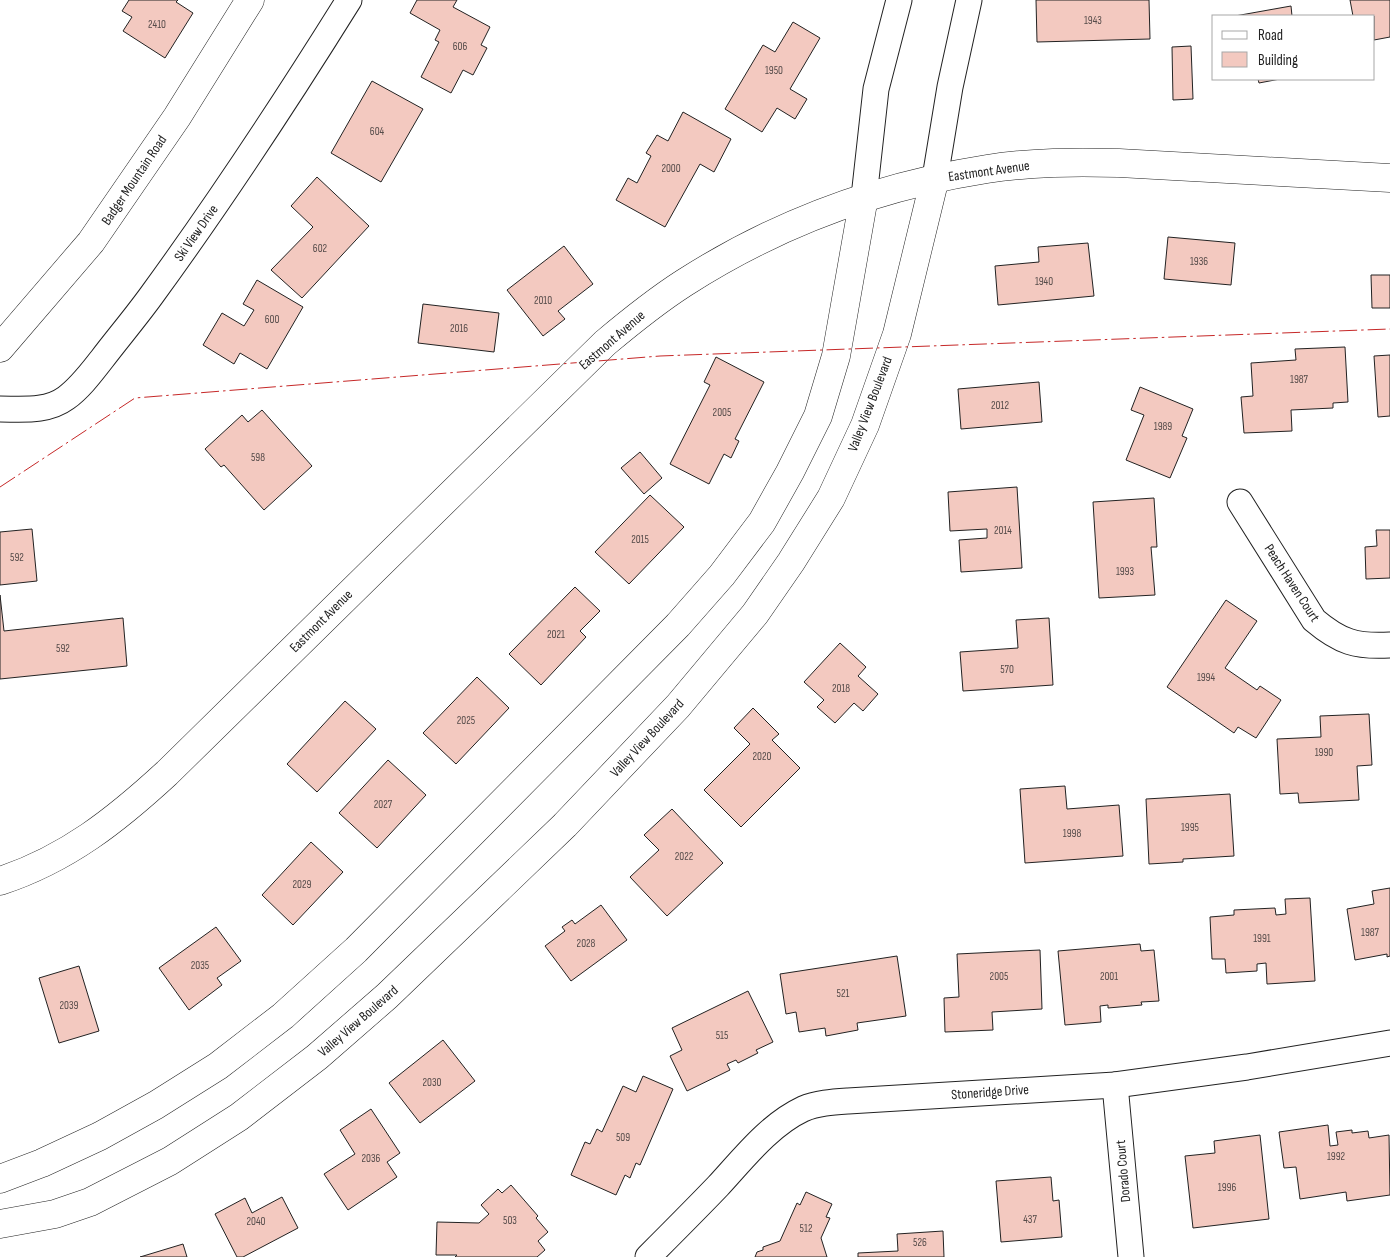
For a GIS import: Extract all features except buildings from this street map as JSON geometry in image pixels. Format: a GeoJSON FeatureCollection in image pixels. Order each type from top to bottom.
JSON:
{"type":"FeatureCollection","features":[{"type":"Feature","properties":{"kind":"street","name":"Badger Mountain Road"},"geometry":{"type":"LineString","coordinates":[[0,348],[91,242],[177,117],[250,0]]}},
{"type":"Feature","properties":{"kind":"street","name":"Ski View Drive"},"geometry":{"type":"LineString","coordinates":[[0,408],[37,409],[52,406],[66,398],[80,386],[136,316],[192,241],[276,115],[349,0]]}},
{"type":"Feature","properties":{"kind":"street"},"geometry":{"type":"LineString","coordinates":[[0,1179],[42,1163],[100,1136],[156,1105],[218,1066],[283,1016],[356,950],[678,625],[722,575],[762,522],[818,416],[836,356],[864,197],[876,89],[899,0]]}},
{"type":"Feature","properties":{"kind":"street","name":"Valley View Boulevard"},"geometry":{"type":"LineString","coordinates":[[0,1224],[55,1214],[90,1202],[170,1161],[247,1111],[317,1057],[387,996],[565,825],[678,706],[755,614],[791,562],[831,498],[865,425],[897,334],[935,178],[950,87],[969,0]]}},
{"type":"Feature","properties":{"kind":"street","name":"Eastmont Avenue"},"geometry":{"type":"LineString","coordinates":[[7,876],[46,863],[69,851],[132,806],[612,337],[682,284],[766,236],[811,216],[864,197],[935,178],[988,169],[1075,162],[1390,178]]}},
{"type":"Feature","properties":{"kind":"street","name":"Peach Haven Court"},"geometry":{"type":"LineString","coordinates":[[1240,502],[1314,620],[1331,635],[1352,644],[1390,645]]}},
{"type":"Feature","properties":{"kind":"street","name":"Stoneridge Drive"},"geometry":{"type":"LineString","coordinates":[[648,1257],[763,1138],[784,1120],[804,1109],[823,1103],[1115,1085],[1238,1068],[1390,1043]]}},
{"type":"Feature","properties":{"kind":"street","name":"Dorado Court"},"geometry":{"type":"LineString","coordinates":[[1115,1085],[1130,1257]]}},
{"type":"Feature","properties":{"kind":"power"},"geometry":{"type":"LineString","coordinates":[[0,487],[135,398],[660,356],[1390,329]]}}]}
